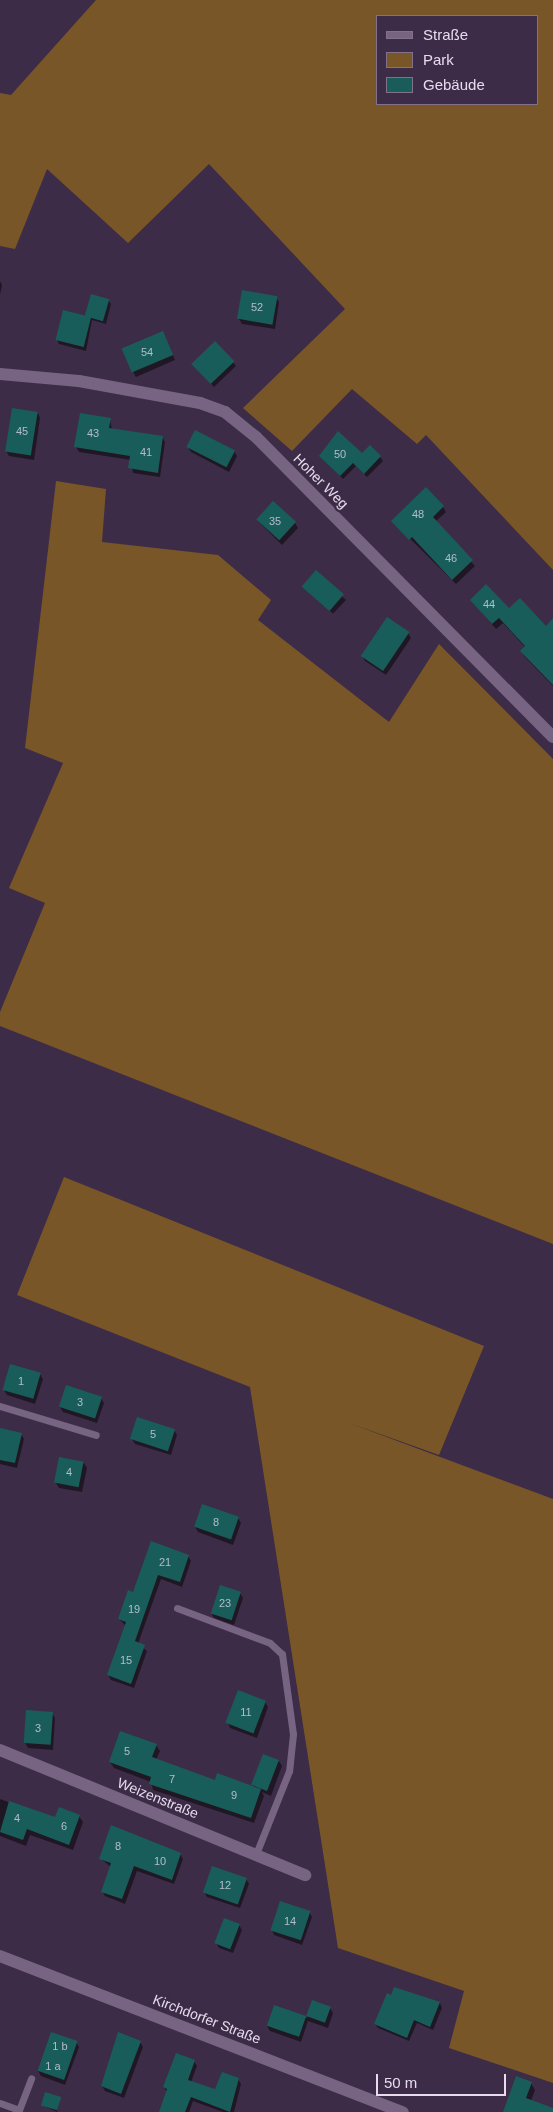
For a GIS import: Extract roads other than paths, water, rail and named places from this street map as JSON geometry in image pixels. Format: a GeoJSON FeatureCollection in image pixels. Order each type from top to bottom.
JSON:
{"type":"FeatureCollection","features":[{"type":"Feature","properties":{"kind":"street","name":"Hoher Weg"},"geometry":{"type":"LineString","coordinates":[[0,374],[79,381],[200,403],[225,412],[256,437],[553,737]]}},
{"type":"Feature","properties":{"kind":"street","name":"Weizenstraße"},"geometry":{"type":"LineString","coordinates":[[0,1750],[305,1875]]}},
{"type":"Feature","properties":{"kind":"street","name":"Kirchdorfer Straße"},"geometry":{"type":"LineString","coordinates":[[0,1956],[388,2109],[403,2112]]}},
{"type":"Feature","properties":{"kind":"lane"},"geometry":{"type":"LineString","coordinates":[[0,1406],[96,1435]]}},
{"type":"Feature","properties":{"kind":"lane"},"geometry":{"type":"LineString","coordinates":[[177,1608],[270,1643],[282,1654],[293,1734],[289,1772],[256,1854]]}},
{"type":"Feature","properties":{"kind":"lane"},"geometry":{"type":"LineString","coordinates":[[0,2103],[18,2110],[32,2078]]}}]}
